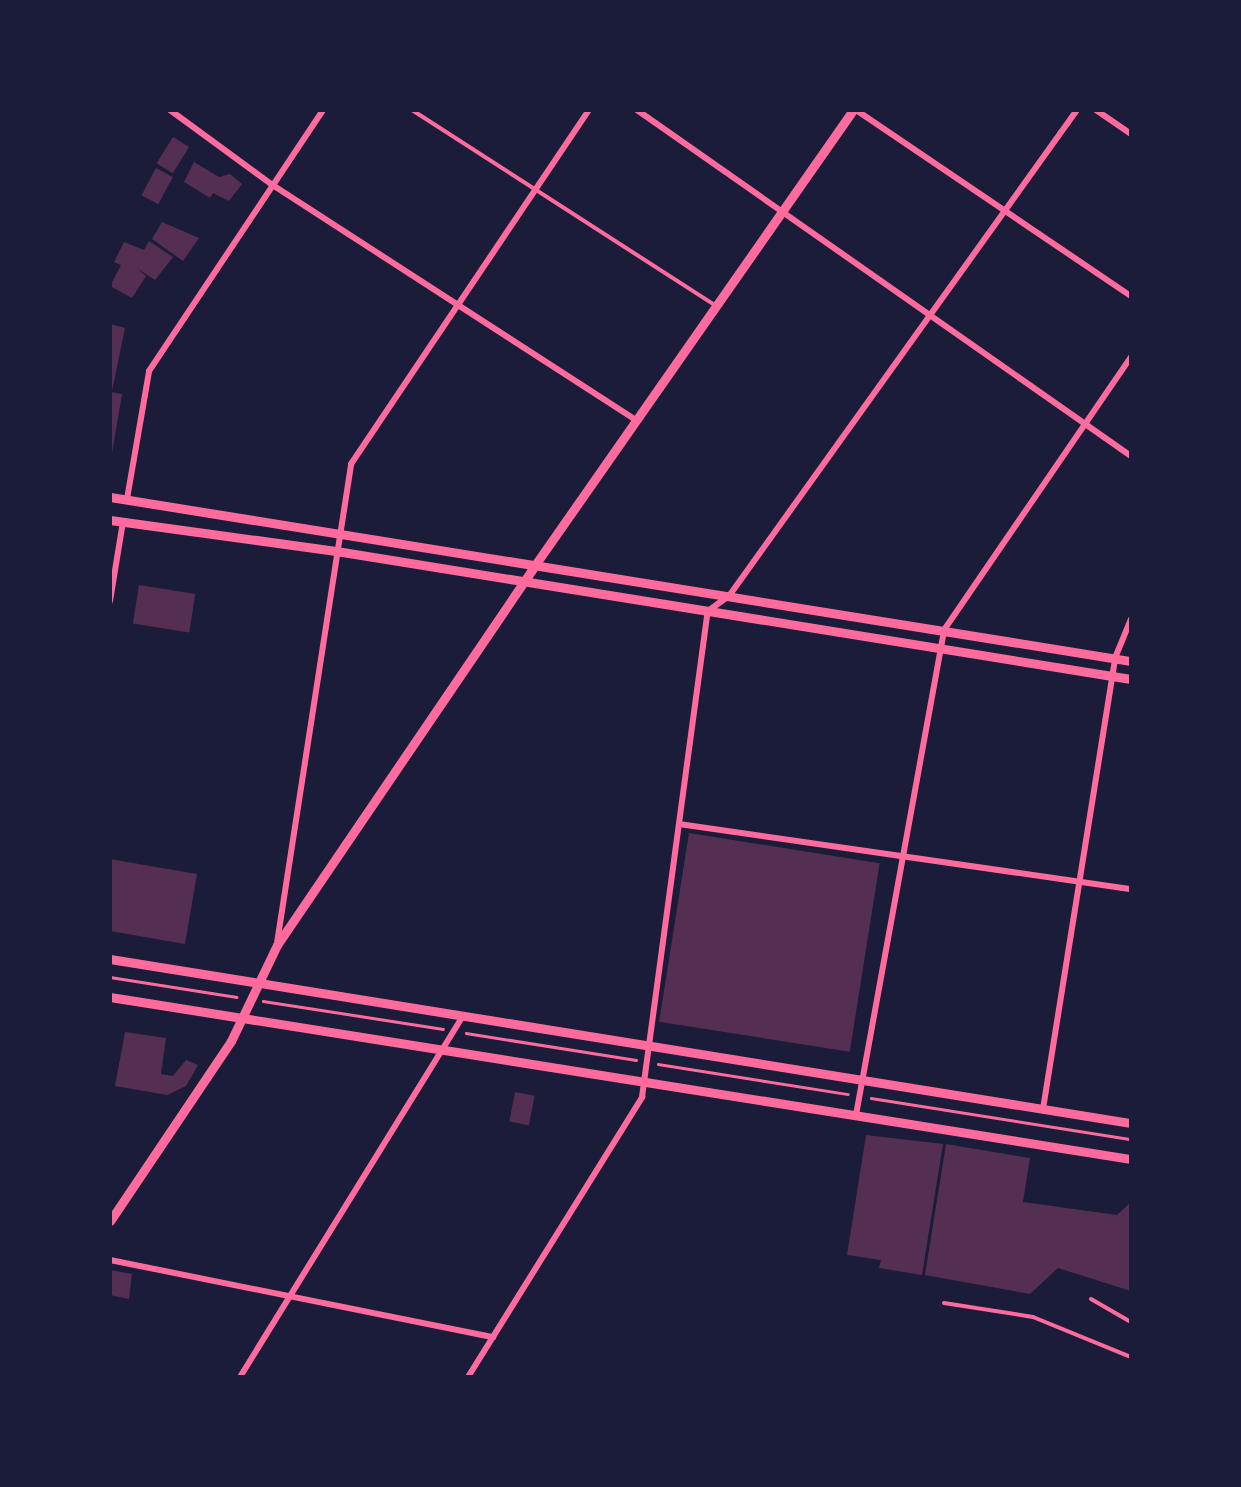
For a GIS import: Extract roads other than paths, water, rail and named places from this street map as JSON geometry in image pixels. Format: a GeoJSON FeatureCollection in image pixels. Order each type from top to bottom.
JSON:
{"type":"FeatureCollection","features":[{"type":"Feature","properties":{"kind":"street"},"geometry":{"type":"LineString","coordinates":[[170,110],[270,184],[638,420]]}},
{"type":"Feature","properties":{"kind":"street"},"geometry":{"type":"LineString","coordinates":[[127,500],[150,371],[270,184],[323,110]]}},
{"type":"Feature","properties":{"kind":"street"},"geometry":{"type":"LineString","coordinates":[[277,944],[351,464],[589,110]]}},
{"type":"Feature","properties":{"kind":"street"},"geometry":{"type":"LineString","coordinates":[[637,110],[1131,456]]}},
{"type":"Feature","properties":{"kind":"street"},"geometry":{"type":"LineString","coordinates":[[110,1221],[244,1018],[277,944],[535,565],[855,110],[1131,296]]}},
{"type":"Feature","properties":{"kind":"street"},"geometry":{"type":"LineString","coordinates":[[468,1377],[642,1097],[708,611],[729,596],[1077,110]]}},
{"type":"Feature","properties":{"kind":"street"},"geometry":{"type":"LineString","coordinates":[[1096,110],[1131,134]]}},
{"type":"Feature","properties":{"kind":"street"},"geometry":{"type":"LineString","coordinates":[[856,1116],[944,630],[1131,357]]}},
{"type":"Feature","properties":{"kind":"street"},"geometry":{"type":"LineString","coordinates":[[110,497],[1131,660]]}},
{"type":"Feature","properties":{"kind":"street"},"geometry":{"type":"LineString","coordinates":[[110,520],[336,551],[1131,679]]}},
{"type":"Feature","properties":{"kind":"street"},"geometry":{"type":"LineString","coordinates":[[110,601],[123,522]]}},
{"type":"Feature","properties":{"kind":"street"},"geometry":{"type":"LineString","coordinates":[[630,598],[634,581]]}},
{"type":"Feature","properties":{"kind":"street"},"geometry":{"type":"LineString","coordinates":[[1043,1108],[1114,658],[1131,618]]}},
{"type":"Feature","properties":{"kind":"street"},"geometry":{"type":"LineString","coordinates":[[679,824],[1131,888]]}},
{"type":"Feature","properties":{"kind":"street"},"geometry":{"type":"LineString","coordinates":[[110,959],[1131,1122]]}},
{"type":"Feature","properties":{"kind":"street"},"geometry":{"type":"LineString","coordinates":[[110,996],[1131,1160]]}},
{"type":"Feature","properties":{"kind":"street"},"geometry":{"type":"LineString","coordinates":[[240,1377],[463,1016]]}},
{"type":"Feature","properties":{"kind":"street"},"geometry":{"type":"LineString","coordinates":[[110,1260],[492,1338]]}},
{"type":"Feature","properties":{"kind":"lane"},"geometry":{"type":"LineString","coordinates":[[412,110],[716,306]]}},
{"type":"Feature","properties":{"kind":"lane"},"geometry":{"type":"LineString","coordinates":[[1091,1299],[1131,1322]]}},
{"type":"Feature","properties":{"kind":"lane"},"geometry":{"type":"LineString","coordinates":[[944,1303],[1033,1317],[1131,1357]]}}]}
